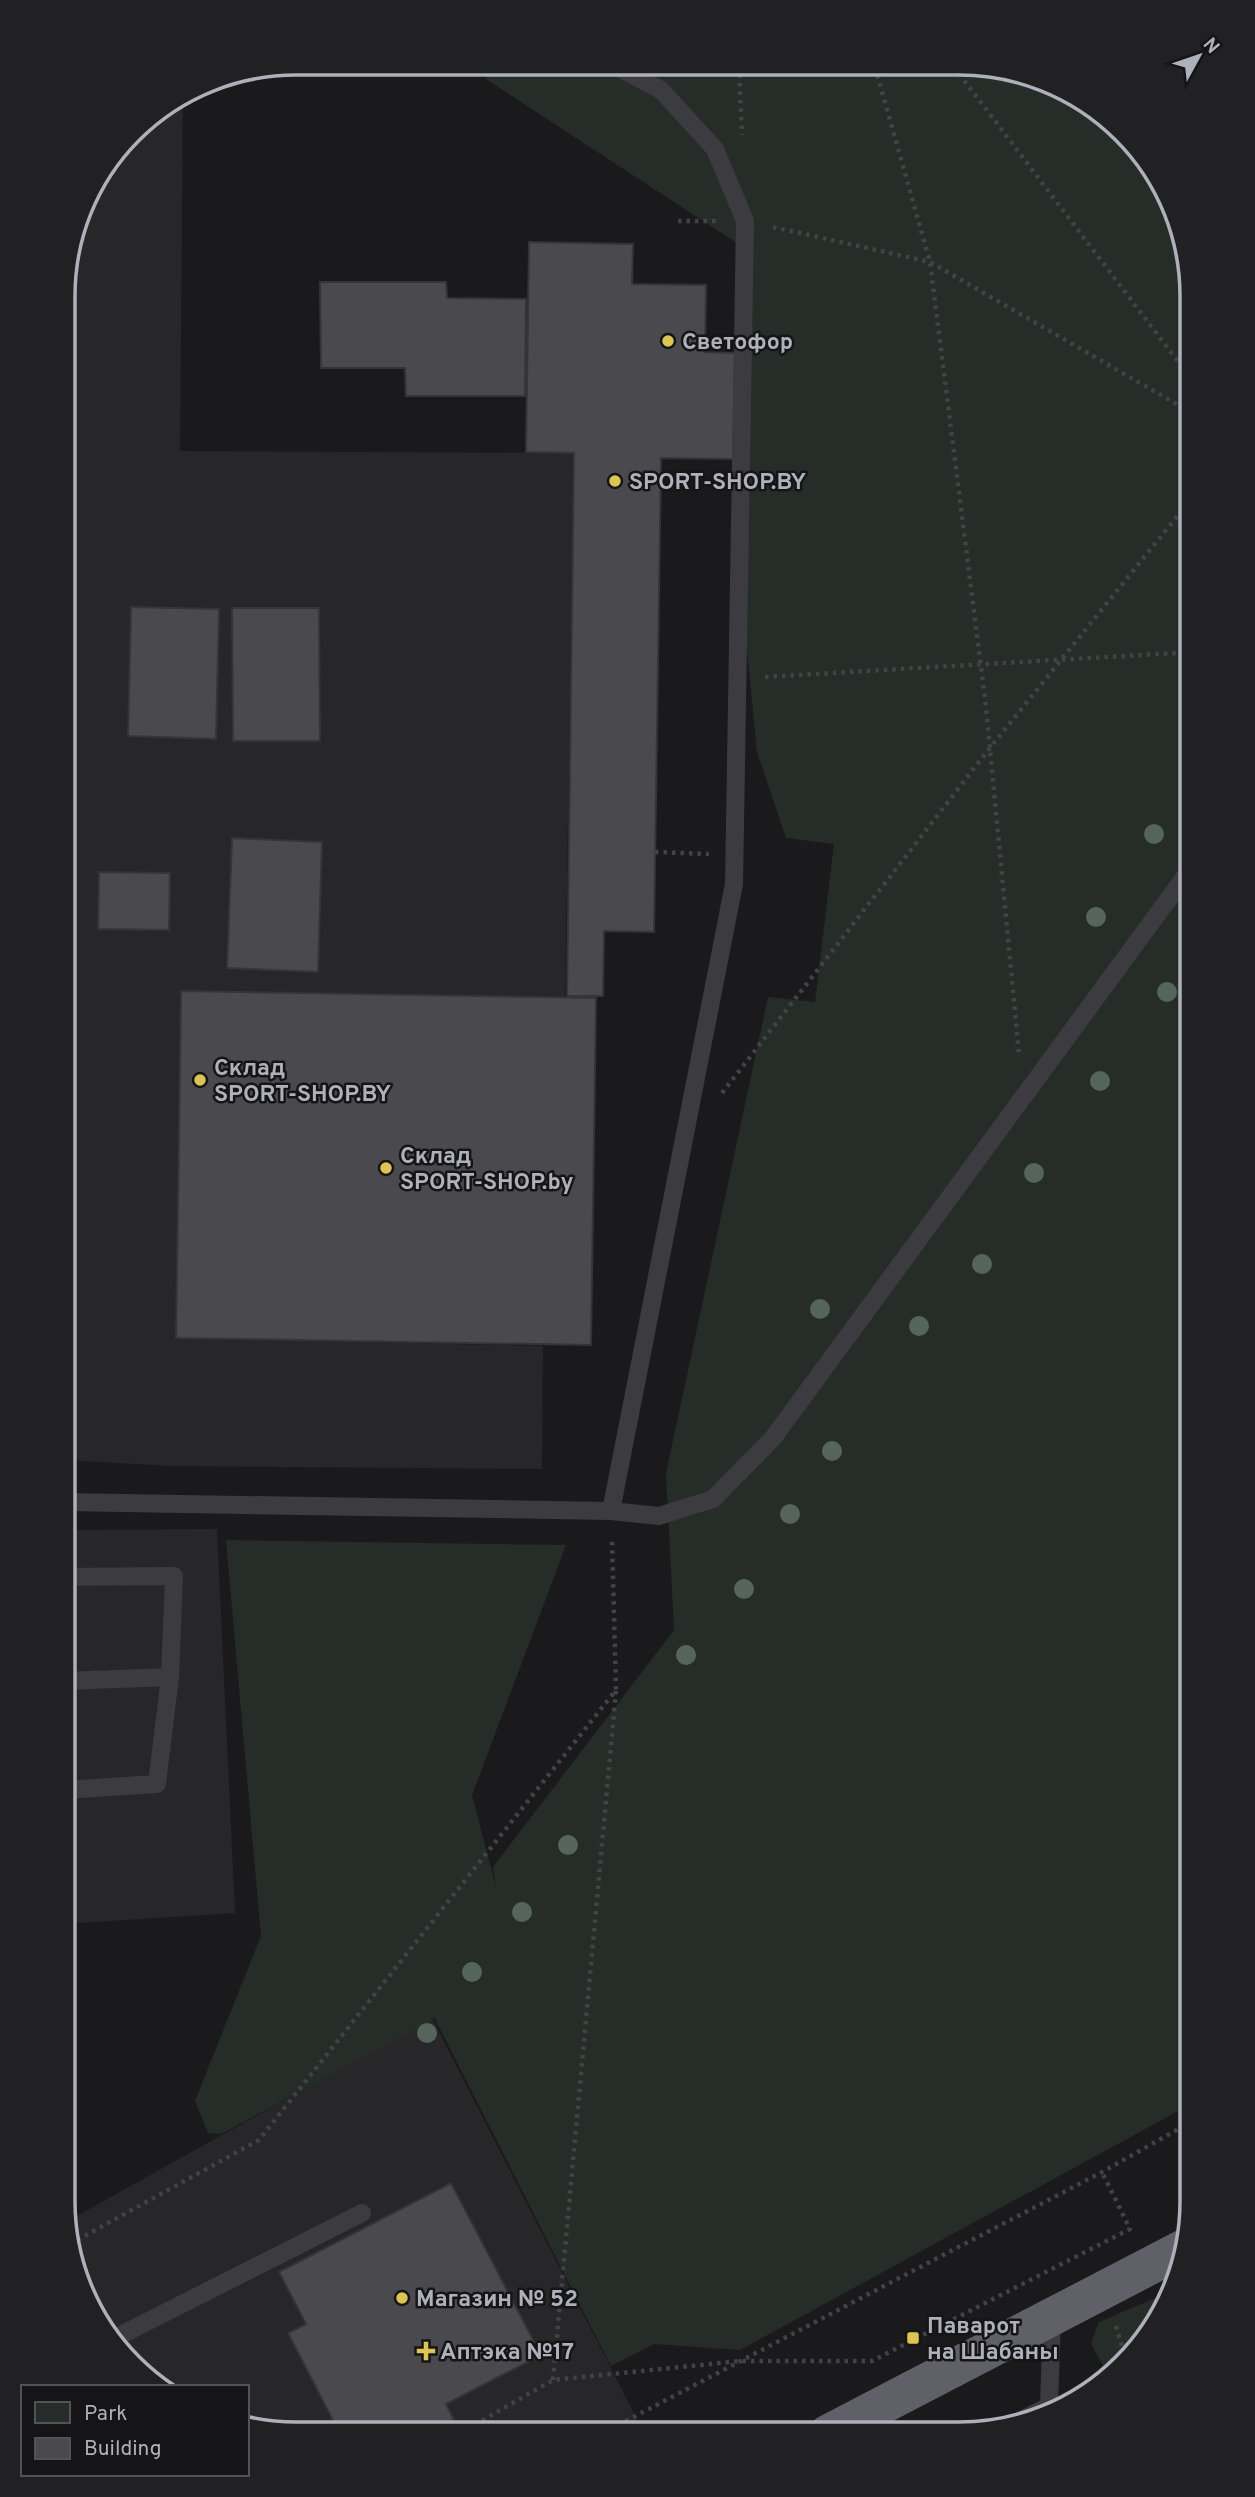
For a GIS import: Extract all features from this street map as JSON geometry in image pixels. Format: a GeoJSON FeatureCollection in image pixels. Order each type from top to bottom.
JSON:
{"type":"FeatureCollection","features":[{"type":"Feature","properties":{"kind":"highway"},"geometry":{"type":"LineString","coordinates":[[850,2422],[1173,2254]]}},
{"type":"Feature","properties":{"kind":"lane"},"geometry":{"type":"LineString","coordinates":[[611,1511],[734,884],[745,221],[715,149],[661,90],[633,75]]}},
{"type":"Feature","properties":{"kind":"lane"},"geometry":{"type":"LineString","coordinates":[[75,1502],[611,1511],[659,1516],[713,1499],[773,1438],[1180,884]]}},
{"type":"Feature","properties":{"kind":"lane"},"geometry":{"type":"LineString","coordinates":[[75,1577],[174,1576],[170,1676],[157,1784],[75,1789]]}},
{"type":"Feature","properties":{"kind":"lane"},"geometry":{"type":"LineString","coordinates":[[75,1680],[170,1676]]}},
{"type":"Feature","properties":{"kind":"lane"},"geometry":{"type":"LineString","coordinates":[[121,2335],[362,2213]]}},
{"type":"Feature","properties":{"kind":"lane"},"geometry":{"type":"LineString","coordinates":[[1049,2402],[1052,2316]]}},
{"type":"Feature","properties":{"kind":"path"},"geometry":{"type":"LineString","coordinates":[[877,75],[930,262],[981,666],[1023,1097]]}},
{"type":"Feature","properties":{"kind":"path"},"geometry":{"type":"LineString","coordinates":[[960,75],[1180,364]]}},
{"type":"Feature","properties":{"kind":"path"},"geometry":{"type":"LineString","coordinates":[[678,221],[745,221],[930,262],[1180,406]]}},
{"type":"Feature","properties":{"kind":"path"},"geometry":{"type":"LineString","coordinates":[[684,1143],[989,749],[1180,513]]}},
{"type":"Feature","properties":{"kind":"path"},"geometry":{"type":"LineString","coordinates":[[736,679],[1180,653]]}},
{"type":"Feature","properties":{"kind":"path"},"geometry":{"type":"LineString","coordinates":[[655,852],[734,852]]}},
{"type":"Feature","properties":{"kind":"path"},"geometry":{"type":"LineString","coordinates":[[553,2380],[616,1690],[611,1511]]}},
{"type":"Feature","properties":{"kind":"path"},"geometry":{"type":"LineString","coordinates":[[79,2239],[259,2140],[616,1690]]}},
{"type":"Feature","properties":{"kind":"path"},"geometry":{"type":"LineString","coordinates":[[624,2422],[1179,2129]]}},
{"type":"Feature","properties":{"kind":"path"},"geometry":{"type":"LineString","coordinates":[[486,2422],[553,2380],[740,2361],[872,2361],[1130,2229],[1102,2172]]}},
{"type":"Feature","properties":{"kind":"shaded area"},"geometry":{"type":"Polygon","coordinates":[[[183,107],[180,451],[574,453],[565,998],[181,991],[176,1338],[543,1346],[542,1469],[171,1466],[75,1461],[76,282],[83,239],[98,198],[112,173],[151,130],[183,107]]]}},
{"type":"Feature","properties":{"kind":"shaded area"},"geometry":{"type":"Polygon","coordinates":[[[217,1529],[235,1913],[75,1923],[75,1530],[217,1529]]]}},
{"type":"Feature","properties":{"kind":"shaded area"},"geometry":{"type":"Polygon","coordinates":[[[432,2018],[638,2422],[296,2422],[248,2416],[248,2385],[176,2385],[130,2346],[112,2324],[98,2299],[79,2244],[76,2216],[432,2018]]]}},
{"type":"Feature","properties":{"kind":"green space"},"geometry":{"type":"Polygon","coordinates":[[[487,75],[959,75],[1002,79],[1030,87],[1082,112],[1125,151],[1143,173],[1168,225],[1178,267],[1180,296],[1179,2111],[740,2350],[654,2344],[611,2366],[434,2017],[430,2022],[221,2134],[208,2133],[195,2101],[261,1936],[226,1540],[566,1545],[472,1795],[496,1887],[493,1867],[674,1630],[666,1473],[768,997],[815,1002],[834,844],[786,838],[757,752],[739,570],[749,251],[486,79],[487,75]]]}},
{"type":"Feature","properties":{"kind":"green space"},"geometry":{"type":"Polygon","coordinates":[[[1157,2297],[1134,2335],[1104,2367],[1091,2344],[1099,2322],[1157,2297]]]}},
{"type":"Feature","properties":{"kind":"building"},"geometry":{"type":"Polygon","coordinates":[[[529,242],[633,244],[632,284],[706,285],[705,352],[735,353],[733,459],[661,458],[654,932],[604,931],[603,996],[567,996],[574,453],[526,452],[529,242]]]}},
{"type":"Feature","properties":{"kind":"building"},"geometry":{"type":"Polygon","coordinates":[[[320,282],[446,282],[447,298],[526,299],[525,396],[406,396],[405,368],[321,368],[320,282]]]}},
{"type":"Feature","properties":{"kind":"building"},"geometry":{"type":"Polygon","coordinates":[[[131,607],[219,609],[216,739],[128,736],[131,607]]]}},
{"type":"Feature","properties":{"kind":"building"},"geometry":{"type":"Polygon","coordinates":[[[232,608],[319,608],[320,741],[233,741],[232,608]]]}},
{"type":"Feature","properties":{"kind":"building"},"geometry":{"type":"Polygon","coordinates":[[[232,838],[322,842],[318,972],[227,968],[232,838]]]}},
{"type":"Feature","properties":{"kind":"building"},"geometry":{"type":"Polygon","coordinates":[[[99,872],[170,873],[169,930],[98,929],[99,872]]]}},
{"type":"Feature","properties":{"kind":"building","name":"Склад SPORT-SHOP.by"},"geometry":{"type":"Polygon","coordinates":[[[181,991],[596,998],[591,1345],[176,1338],[181,991]]]}},
{"type":"Feature","properties":{"kind":"building","name":"Магазин № 52"},"geometry":{"type":"Polygon","coordinates":[[[451,2183],[541,2355],[446,2404],[454,2420],[450,2422],[334,2422],[288,2333],[306,2324],[279,2272],[451,2183]]]}},
{"type":"Feature","properties":{"kind":"place","name":"Светофор"},"geometry":{"type":"Point","coordinates":[668,341]}},
{"type":"Feature","properties":{"kind":"place","name":"SPORT-SHOP.BY"},"geometry":{"type":"Point","coordinates":[615,481]}},
{"type":"Feature","properties":{"kind":"place","name":"Склад SPORT-SHOP.BY"},"geometry":{"type":"Point","coordinates":[200,1080]}},
{"type":"Feature","properties":{"kind":"place","name":"Склад SPORT-SHOP.by"},"geometry":{"type":"Point","coordinates":[386,1168]}},
{"type":"Feature","properties":{"kind":"place","name":"Магазин № 52"},"geometry":{"type":"Point","coordinates":[402,2298]}},
{"type":"Feature","properties":{"kind":"place","name":"Паварот на Шабаны"},"geometry":{"type":"Point","coordinates":[913,2338]}},
{"type":"Feature","properties":{"kind":"place","name":"Аптэка №17"},"geometry":{"type":"Point","coordinates":[426,2351]}}]}
